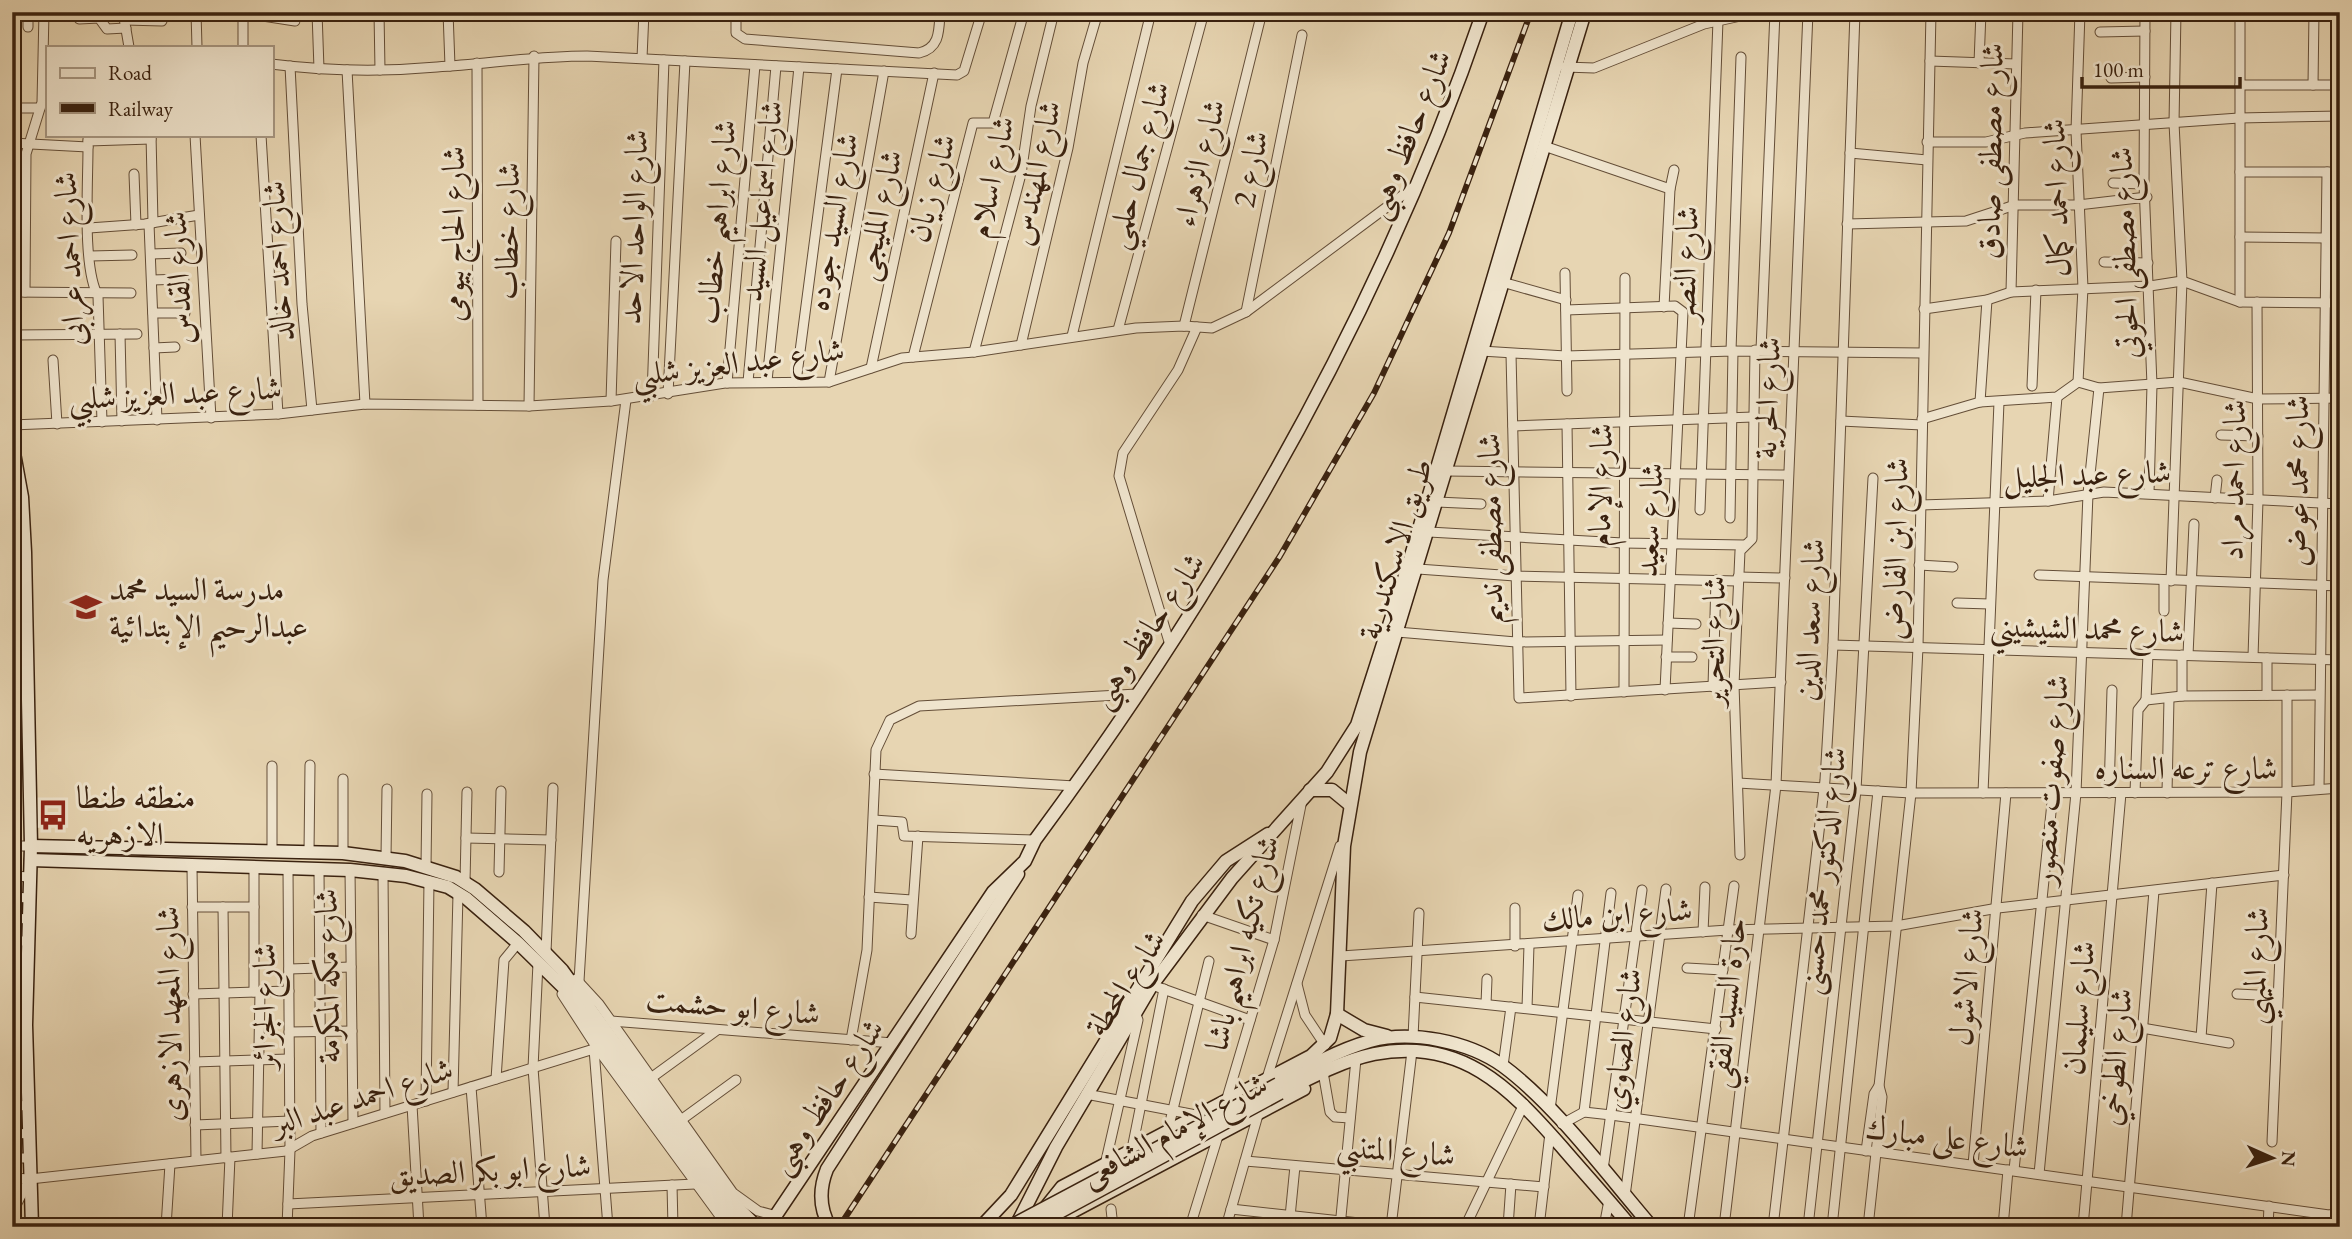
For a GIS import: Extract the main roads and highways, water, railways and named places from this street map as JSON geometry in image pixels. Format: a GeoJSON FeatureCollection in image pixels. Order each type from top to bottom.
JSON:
{"type":"FeatureCollection","features":[{"type":"Feature","properties":{"kind":"main road","name":"شارع حافظ وهبى"},"geometry":{"type":"LineString","coordinates":[[768,1227],[993,892],[1025,861],[1035,841],[1205,595],[1321,392],[1420,183],[1483,12]]}},
{"type":"Feature","properties":{"kind":"main road","name":"طريق الاسكندرية"},"geometry":{"type":"LineString","coordinates":[[1275,1085],[1325,1045],[1337,1014],[1346,828],[1360,752],[1418,569],[1544,146],[1572,12]]}},
{"type":"Feature","properties":{"kind":"main road","name":"طريق الاسكندرية"},"geometry":{"type":"LineString","coordinates":[[1306,794],[1338,757],[1364,708],[1562,67],[1585,12]]}},
{"type":"Feature","properties":{"kind":"main road"},"geometry":{"type":"LineString","coordinates":[[13,447],[31,846],[26,1037],[32,1227]]}},
{"type":"Feature","properties":{"kind":"main road"},"geometry":{"type":"LineString","coordinates":[[1306,794],[1332,790],[1349,804]]}},
{"type":"Feature","properties":{"kind":"main road","name":"شارع المحطة"},"geometry":{"type":"LineString","coordinates":[[1016,1227],[1086,1094],[1135,1012],[1158,987],[1202,915],[1306,794]]}},
{"type":"Feature","properties":{"kind":"main road"},"geometry":{"type":"LineString","coordinates":[[981,1227],[1011,1195],[1192,901],[1226,861],[1248,844],[1275,831]]}},
{"type":"Feature","properties":{"kind":"main road"},"geometry":{"type":"LineString","coordinates":[[31,846],[343,853],[386,857],[426,866],[462,888],[558,974],[716,1199],[742,1227]]}},
{"type":"Feature","properties":{"kind":"main road"},"geometry":{"type":"LineString","coordinates":[[229,868],[230,851]]}},
{"type":"Feature","properties":{"kind":"main road"},"geometry":{"type":"LineString","coordinates":[[31,860],[349,870],[429,881],[462,888],[518,943],[542,957]]}},
{"type":"Feature","properties":{"kind":"main road"},"geometry":{"type":"LineString","coordinates":[[831,1227],[821,1203],[821,1187],[827,1169],[1009,891],[1025,861]]}},
{"type":"Feature","properties":{"kind":"main road"},"geometry":{"type":"LineString","coordinates":[[1337,1014],[1364,1030],[1394,1037]]}},
{"type":"Feature","properties":{"kind":"main road","name":"شارع الإمام الشافعى"},"geometry":{"type":"LineString","coordinates":[[1275,1085],[1354,1047],[1394,1037],[1413,1037],[1461,1047],[1503,1066],[1550,1111],[1652,1227]]}},
{"type":"Feature","properties":{"kind":"main road"},"geometry":{"type":"LineString","coordinates":[[602,1038],[723,1193],[757,1227]]}},
{"type":"Feature","properties":{"kind":"main road","name":"شارع الإمام الشافعى"},"geometry":{"type":"LineString","coordinates":[[1275,1085],[1323,1072],[1356,1059],[1412,1051],[1465,1063],[1497,1080],[1524,1104],[1631,1227]]}},
{"type":"Feature","properties":{"kind":"main road","name":"شارع الإمام الشافعى"},"geometry":{"type":"LineString","coordinates":[[1045,1227],[1305,1089],[1323,1072]]}},
{"type":"Feature","properties":{"kind":"main road"},"geometry":{"type":"LineString","coordinates":[[1032,1227],[1055,1192],[1227,1098],[1275,1085]]}},
{"type":"Feature","properties":{"kind":"main road"},"geometry":{"type":"LineString","coordinates":[[1009,1227],[1275,1085]]}},
{"type":"Feature","properties":{"kind":"main road"},"geometry":{"type":"LineString","coordinates":[[1032,1227],[1275,1085]]}},
{"type":"Feature","properties":{"kind":"main road"},"geometry":{"type":"LineString","coordinates":[[1039,1182],[1046,1189],[1055,1192]]}},
{"type":"Feature","properties":{"kind":"railway"},"geometry":{"type":"LineString","coordinates":[[839,1227],[1280,556],[1374,393],[1449,233],[1531,12]]}},
{"type":"Feature","properties":{"kind":"place","name":"مدرسة السيد محمد عبدالرحيم الإبتدائية"},"geometry":{"type":"Point","coordinates":[86,607]}},
{"type":"Feature","properties":{"kind":"place","name":"منطقه طنطا الازهريه"},"geometry":{"type":"Point","coordinates":[53,815]}}]}
